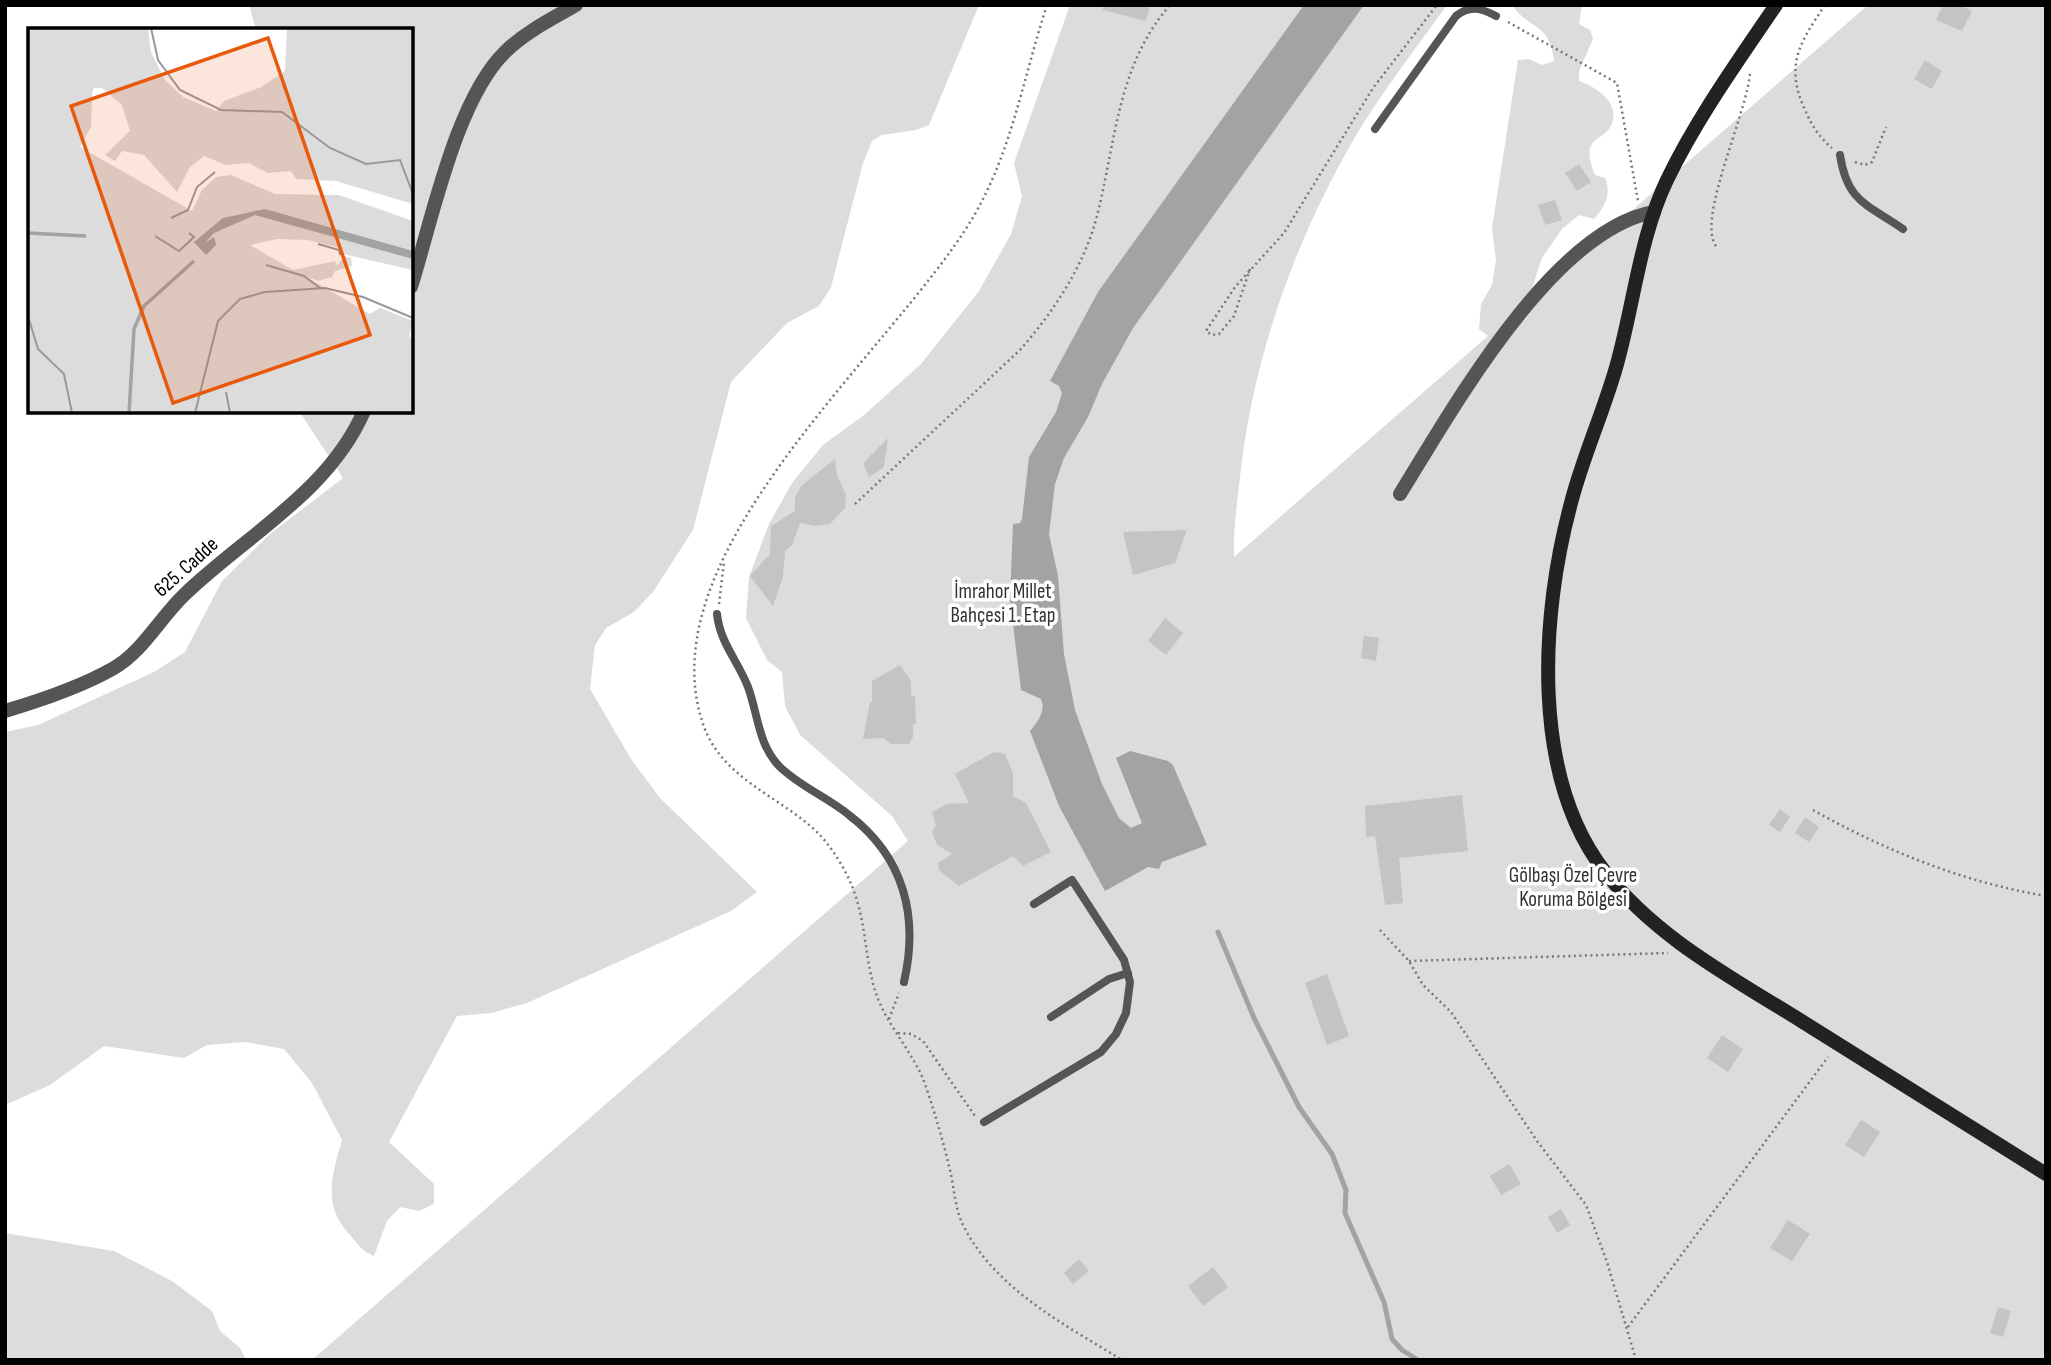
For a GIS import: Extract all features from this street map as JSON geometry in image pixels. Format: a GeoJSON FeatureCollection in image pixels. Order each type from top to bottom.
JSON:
{"type":"FeatureCollection","features":[{"type":"Feature","properties":{"kind":"street"},"geometry":{"type":"LineString","coordinates":[[413,281],[473,94],[488,70],[506,51],[528,33],[576,5]]}},
{"type":"Feature","properties":{"kind":"street"},"geometry":{"type":"LineString","coordinates":[[1776,5],[1689,139],[1647,213],[1617,363],[1569,512],[1558,562],[1549,671],[1552,726],[1564,798],[1581,835],[1604,871],[1643,914],[1686,947],[2046,1174]]}},
{"type":"Feature","properties":{"kind":"street"},"geometry":{"type":"LineString","coordinates":[[1400,494],[1497,344],[1545,286],[1588,244],[1621,222],[1647,213]]}},
{"type":"Feature","properties":{"kind":"street","name":"625. Cadde"},"geometry":{"type":"LineString","coordinates":[[5,710],[83,683],[115,667],[131,655],[184,595],[316,482],[345,447],[363,413]]}},
{"type":"Feature","properties":{"kind":"lane"},"geometry":{"type":"LineString","coordinates":[[1375,129],[1456,16],[1463,10],[1478,8],[1496,16]]}},
{"type":"Feature","properties":{"kind":"lane"},"geometry":{"type":"LineString","coordinates":[[1840,155],[1843,178],[1851,193],[1903,229]]}},
{"type":"Feature","properties":{"kind":"lane"},"geometry":{"type":"LineString","coordinates":[[717,614],[721,636],[748,688],[760,734],[770,755],[795,779],[857,821],[891,863],[903,888],[910,916],[911,949],[904,982]]}},
{"type":"Feature","properties":{"kind":"lane"},"geometry":{"type":"LineString","coordinates":[[984,1122],[1108,1046],[1126,1013],[1129,990],[1124,960],[1072,880],[1034,904]]}},
{"type":"Feature","properties":{"kind":"lane"},"geometry":{"type":"LineString","coordinates":[[1051,1017],[1109,979],[1128,973]]}},
{"type":"Feature","properties":{"kind":"path"},"geometry":{"type":"LineString","coordinates":[[1047,5],[1018,113],[1001,162],[971,220],[893,326],[823,405],[794,445],[724,556],[705,597],[695,647],[697,695],[704,726],[726,762],[760,793],[820,835],[846,873],[858,904],[869,969],[879,1003],[920,1071],[936,1115],[962,1223],[984,1257],[1010,1285],[1052,1317],[1122,1360]]}},
{"type":"Feature","properties":{"kind":"path"},"geometry":{"type":"LineString","coordinates":[[855,505],[1020,350],[1044,322],[1068,285],[1097,218],[1119,100],[1131,66],[1146,37],[1170,5]]}},
{"type":"Feature","properties":{"kind":"path"},"geometry":{"type":"LineString","coordinates":[[1250,270],[1234,316],[1219,334],[1212,335],[1206,331],[1208,325],[1250,270],[1284,233],[1374,88],[1437,5]]}},
{"type":"Feature","properties":{"kind":"path"},"geometry":{"type":"LineString","coordinates":[[1825,5],[1801,43],[1794,71],[1802,104],[1813,126],[1840,155],[1865,165],[1872,162],[1886,127]]}},
{"type":"Feature","properties":{"kind":"path"},"geometry":{"type":"LineString","coordinates":[[1496,16],[1617,83],[1647,213]]}},
{"type":"Feature","properties":{"kind":"path"},"geometry":{"type":"LineString","coordinates":[[1716,246],[1711,240],[1712,214],[1744,110],[1751,65],[1746,49]]}},
{"type":"Feature","properties":{"kind":"path"},"geometry":{"type":"LineString","coordinates":[[717,614],[724,556]]}},
{"type":"Feature","properties":{"kind":"path"},"geometry":{"type":"LineString","coordinates":[[1813,810],[1861,837],[1909,857],[2009,890],[2046,896]]}},
{"type":"Feature","properties":{"kind":"path"},"geometry":{"type":"LineString","coordinates":[[1380,930],[1409,961],[1423,985],[1451,1012],[1537,1141],[1586,1205],[1628,1327],[1636,1360]]}},
{"type":"Feature","properties":{"kind":"path"},"geometry":{"type":"LineString","coordinates":[[1409,961],[1665,953],[1686,947]]}},
{"type":"Feature","properties":{"kind":"path"},"geometry":{"type":"LineString","coordinates":[[889,1019],[904,982]]}},
{"type":"Feature","properties":{"kind":"path"},"geometry":{"type":"LineString","coordinates":[[898,1033],[911,1034],[923,1041],[972,1113],[984,1122]]}},
{"type":"Feature","properties":{"kind":"path"},"geometry":{"type":"LineString","coordinates":[[1628,1327],[1838,1044]]}},
{"type":"Feature","properties":{"kind":"green space"},"geometry":{"type":"Polygon","coordinates":[[[249,5],[979,5],[929,125],[916,130],[882,135],[872,141],[863,163],[831,287],[819,306],[787,323],[731,382],[693,530],[653,592],[634,612],[606,628],[595,645],[590,689],[631,759],[660,798],[757,892],[731,911],[527,1003],[491,1013],[457,1016],[389,1142],[434,1184],[434,1204],[419,1211],[400,1207],[387,1221],[374,1256],[358,1244],[335,1212],[332,1200],[333,1177],[342,1140],[312,1083],[284,1049],[245,1042],[207,1045],[184,1058],[104,1046],[50,1085],[5,1105],[5,732],[38,725],[154,672],[185,652],[222,581],[270,534],[343,478],[300,413],[413,413],[413,28],[255,28],[249,5]]]}},
{"type":"Feature","properties":{"kind":"green space","name":"Gölbaşı Özel Çevre Koruma Bölgesi"},"geometry":{"type":"Polygon","coordinates":[[[1070,5],[1447,5],[1358,132],[1315,213],[1297,255],[1267,342],[1255,387],[1240,477],[1234,557],[1488,336],[1479,329],[1481,304],[1492,285],[1496,260],[1492,228],[1518,60],[1529,59],[1542,65],[1554,61],[1548,39],[1512,5],[1582,5],[1579,24],[1590,30],[1593,39],[1579,71],[1579,81],[1601,93],[1613,113],[1609,129],[1593,142],[1590,148],[1595,175],[1605,178],[1607,184],[1604,205],[1594,219],[1579,215],[1562,229],[1542,258],[1528,301],[1868,5],[2046,5],[2046,1360],[312,1360],[908,841],[892,816],[800,735],[785,706],[782,672],[767,660],[746,618],[749,577],[769,524],[792,483],[823,445],[864,415],[921,364],[979,291],[1011,234],[1022,196],[1014,163],[1070,5]]]}},
{"type":"Feature","properties":{"kind":"green space"},"geometry":{"type":"Polygon","coordinates":[[[5,1233],[114,1251],[172,1281],[212,1311],[220,1331],[240,1348],[246,1360],[5,1360],[5,1233]]]}},
{"type":"Feature","properties":{"kind":"shaded area"},"geometry":{"type":"Polygon","coordinates":[[[1304,5],[1364,5],[1133,328],[1064,458],[1055,484],[1049,534],[1058,576],[1064,654],[1075,710],[1102,784],[1119,818],[1131,828],[1142,823],[1116,758],[1130,751],[1168,761],[1173,765],[1207,845],[1162,862],[1159,869],[1148,867],[1105,891],[1059,806],[1030,731],[1043,708],[1041,699],[1021,690],[1010,600],[1013,524],[1020,523],[1022,519],[1029,457],[1056,412],[1062,393],[1059,386],[1050,381],[1098,292],[1304,5]]]}},
{"type":"Feature","properties":{"kind":"building"},"geometry":{"type":"Polygon","coordinates":[[[1103,5],[1150,5],[1146,21],[1103,10],[1103,5]]]}},
{"type":"Feature","properties":{"kind":"building"},"geometry":{"type":"Polygon","coordinates":[[[1943,5],[1960,5],[1972,11],[1962,31],[1936,20],[1943,5]]]}},
{"type":"Feature","properties":{"kind":"building"},"geometry":{"type":"Polygon","coordinates":[[[1925,60],[1942,71],[1932,89],[1914,79],[1925,60]]]}},
{"type":"Feature","properties":{"kind":"building"},"geometry":{"type":"Polygon","coordinates":[[[1579,164],[1591,182],[1577,191],[1565,173],[1579,164]]]}},
{"type":"Feature","properties":{"kind":"building"},"geometry":{"type":"Polygon","coordinates":[[[1555,200],[1562,220],[1545,225],[1538,205],[1555,200]]]}},
{"type":"Feature","properties":{"kind":"building"},"geometry":{"type":"Polygon","coordinates":[[[888,438],[884,467],[869,477],[863,463],[888,438]]]}},
{"type":"Feature","properties":{"kind":"building"},"geometry":{"type":"Polygon","coordinates":[[[835,459],[837,475],[846,495],[845,508],[830,524],[817,526],[800,523],[792,545],[785,551],[783,577],[773,606],[750,576],[770,554],[771,526],[795,511],[795,497],[802,485],[835,459]]]}},
{"type":"Feature","properties":{"kind":"building"},"geometry":{"type":"Polygon","coordinates":[[[1187,530],[1175,563],[1133,575],[1123,532],[1187,530]]]}},
{"type":"Feature","properties":{"kind":"building"},"geometry":{"type":"Polygon","coordinates":[[[1165,618],[1183,633],[1166,655],[1148,641],[1165,618]]]}},
{"type":"Feature","properties":{"kind":"building"},"geometry":{"type":"Polygon","coordinates":[[[1364,636],[1379,638],[1376,661],[1361,658],[1364,636]]]}},
{"type":"Feature","properties":{"kind":"building"},"geometry":{"type":"Polygon","coordinates":[[[900,665],[911,681],[911,695],[915,697],[916,724],[913,724],[913,737],[909,744],[891,744],[883,738],[863,739],[872,702],[872,681],[900,665]]]}},
{"type":"Feature","properties":{"kind":"building"},"geometry":{"type":"Polygon","coordinates":[[[994,752],[1005,754],[1013,773],[1013,796],[1026,803],[1051,852],[1023,866],[1013,856],[959,886],[939,870],[938,863],[952,854],[937,845],[932,832],[936,825],[932,812],[947,804],[969,803],[955,774],[994,752]]]}},
{"type":"Feature","properties":{"kind":"building"},"geometry":{"type":"Polygon","coordinates":[[[1462,795],[1468,851],[1399,858],[1403,903],[1385,905],[1375,836],[1366,837],[1365,806],[1462,795]]]}},
{"type":"Feature","properties":{"kind":"building"},"geometry":{"type":"Polygon","coordinates":[[[1780,809],[1790,817],[1780,832],[1769,825],[1780,809]]]}},
{"type":"Feature","properties":{"kind":"building"},"geometry":{"type":"Polygon","coordinates":[[[1805,817],[1819,827],[1809,842],[1795,833],[1805,817]]]}},
{"type":"Feature","properties":{"kind":"building"},"geometry":{"type":"Polygon","coordinates":[[[1327,974],[1349,1036],[1327,1045],[1305,983],[1327,974]]]}},
{"type":"Feature","properties":{"kind":"building"},"geometry":{"type":"Polygon","coordinates":[[[1722,1035],[1743,1049],[1728,1072],[1707,1058],[1722,1035]]]}},
{"type":"Feature","properties":{"kind":"building"},"geometry":{"type":"Polygon","coordinates":[[[1861,1120],[1880,1132],[1864,1157],[1845,1145],[1861,1120]]]}},
{"type":"Feature","properties":{"kind":"building"},"geometry":{"type":"Polygon","coordinates":[[[1509,1164],[1521,1184],[1501,1195],[1490,1176],[1509,1164]]]}},
{"type":"Feature","properties":{"kind":"building"},"geometry":{"type":"Polygon","coordinates":[[[1561,1209],[1570,1225],[1557,1233],[1548,1217],[1561,1209]]]}},
{"type":"Feature","properties":{"kind":"building"},"geometry":{"type":"Polygon","coordinates":[[[1788,1220],[1810,1234],[1792,1261],[1770,1248],[1788,1220]]]}},
{"type":"Feature","properties":{"kind":"building"},"geometry":{"type":"Polygon","coordinates":[[[1079,1259],[1089,1271],[1073,1284],[1064,1273],[1079,1259]]]}},
{"type":"Feature","properties":{"kind":"building"},"geometry":{"type":"Polygon","coordinates":[[[1213,1267],[1228,1287],[1203,1306],[1188,1286],[1213,1267]]]}},
{"type":"Feature","properties":{"kind":"building"},"geometry":{"type":"Polygon","coordinates":[[[1998,1307],[2011,1311],[2003,1337],[1990,1333],[1998,1307]]]}},
{"type":"Feature","properties":{"kind":"waterway"},"geometry":{"type":"LineString","coordinates":[[1218,932],[1254,1018],[1299,1107],[1332,1154],[1346,1190],[1345,1213],[1384,1302],[1392,1339],[1402,1350],[1418,1360]]}},
{"type":"Feature","properties":{"kind":"park label","name":"İmrahor Millet Bahçesi 1. Etap"},"geometry":{"type":"Point","coordinates":[1003,603]}}]}
